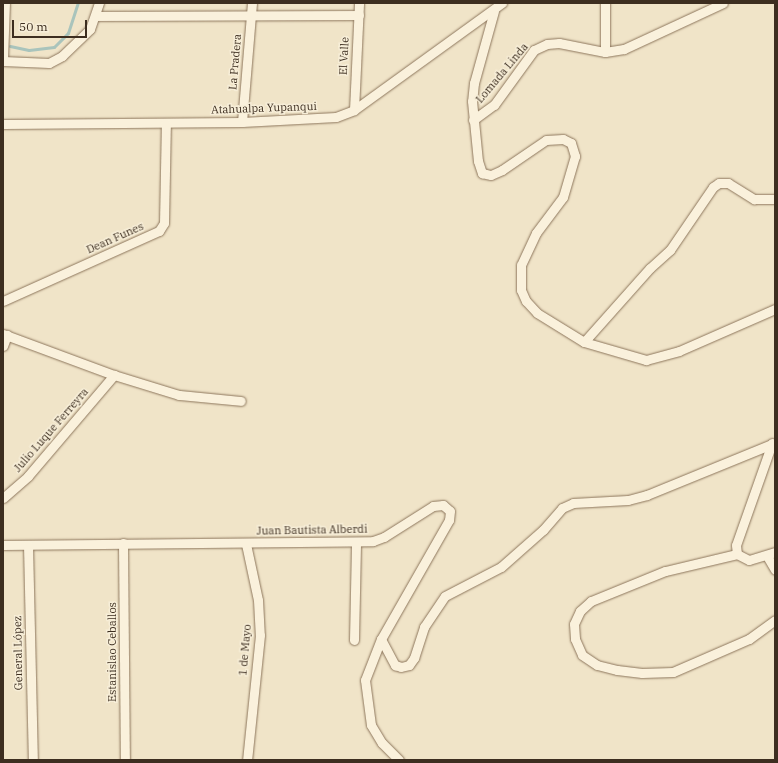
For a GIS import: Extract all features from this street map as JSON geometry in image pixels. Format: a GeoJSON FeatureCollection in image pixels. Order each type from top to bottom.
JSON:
{"type":"FeatureCollection","features":[{"type":"Feature","properties":{"kind":"street"},"geometry":{"type":"LineString","coordinates":[[5,3],[3,60],[49,63],[62,56],[90,29],[96,16],[99,3]]}},
{"type":"Feature","properties":{"kind":"street","name":"La Pradera"},"geometry":{"type":"LineString","coordinates":[[242,122],[252,3]]}},
{"type":"Feature","properties":{"kind":"street","name":"El Valle"},"geometry":{"type":"LineString","coordinates":[[354,110],[359,3]]}},
{"type":"Feature","properties":{"kind":"street","name":"Atahualpa Yupanqui"},"geometry":{"type":"LineString","coordinates":[[3,124],[242,122],[336,116],[354,110],[494,11],[502,3]]}},
{"type":"Feature","properties":{"kind":"street"},"geometry":{"type":"LineString","coordinates":[[605,3],[605,52]]}},
{"type":"Feature","properties":{"kind":"street","name":"Lomada Linda"},"geometry":{"type":"LineString","coordinates":[[473,120],[494,105],[534,50],[547,44],[560,43],[605,52],[624,50],[719,3]]}},
{"type":"Feature","properties":{"kind":"street","name":"Atahualpa Yupanqui"},"geometry":{"type":"LineString","coordinates":[[473,120],[474,83],[494,11]]}},
{"type":"Feature","properties":{"kind":"street"},"geometry":{"type":"LineString","coordinates":[[96,16],[359,15]]}},
{"type":"Feature","properties":{"kind":"street"},"geometry":{"type":"LineString","coordinates":[[473,120],[478,161],[482,173],[491,175],[546,140],[563,139],[572,143],[574,162],[567,187],[536,233],[521,265],[521,290],[526,301],[537,313],[584,342],[646,360],[679,351],[775,309]]}},
{"type":"Feature","properties":{"kind":"street","name":"Dean Funes"},"geometry":{"type":"LineString","coordinates":[[3,301],[159,231],[164,223],[166,123]]}},
{"type":"Feature","properties":{"kind":"street"},"geometry":{"type":"LineString","coordinates":[[584,342],[645,274],[670,250],[713,187],[719,183],[728,183],[754,199],[775,200]]}},
{"type":"Feature","properties":{"kind":"street"},"geometry":{"type":"LineString","coordinates":[[3,346],[5,334],[114,374],[179,395],[241,401]]}},
{"type":"Feature","properties":{"kind":"street","name":"Julio Luque Ferreyra"},"geometry":{"type":"LineString","coordinates":[[3,498],[28,476],[114,374]]}},
{"type":"Feature","properties":{"kind":"street"},"geometry":{"type":"LineString","coordinates":[[737,554],[736,545],[773,442]]}},
{"type":"Feature","properties":{"kind":"street"},"geometry":{"type":"LineString","coordinates":[[381,639],[395,664],[402,667],[409,665],[414,658],[424,626],[445,596],[501,568],[543,530],[562,508],[573,503],[628,500],[647,495],[773,442]]}},
{"type":"Feature","properties":{"kind":"street","name":"Juan Bautista Alberdi"},"geometry":{"type":"LineString","coordinates":[[3,545],[123,543],[246,544],[373,541],[384,537],[433,506],[443,505],[450,512],[449,520],[442,535],[381,639],[365,680],[367,706],[375,731],[382,742],[399,760]]}},
{"type":"Feature","properties":{"kind":"street"},"geometry":{"type":"LineString","coordinates":[[354,640],[356,542]]}},
{"type":"Feature","properties":{"kind":"street","name":"Estanislao Ceballos"},"geometry":{"type":"LineString","coordinates":[[123,543],[125,760]]}},
{"type":"Feature","properties":{"kind":"street","name":"General López"},"geometry":{"type":"LineString","coordinates":[[28,544],[33,760]]}},
{"type":"Feature","properties":{"kind":"street","name":"1 de Mayo"},"geometry":{"type":"LineString","coordinates":[[246,544],[258,600],[260,635],[247,760]]}},
{"type":"Feature","properties":{"kind":"street"},"geometry":{"type":"LineString","coordinates":[[775,570],[771,554],[749,560],[737,554],[665,571],[591,601],[580,611],[574,624],[575,639],[582,656],[597,665],[617,670],[642,673],[673,672],[749,639],[775,620]]}},
{"type":"Feature","properties":{"kind":"path"},"geometry":{"type":"LineString","coordinates":[[3,70],[3,124]]}},
{"type":"Feature","properties":{"kind":"waterway"},"geometry":{"type":"LineString","coordinates":[[10,46],[29,50],[54,47],[68,33],[78,3]]}}]}
